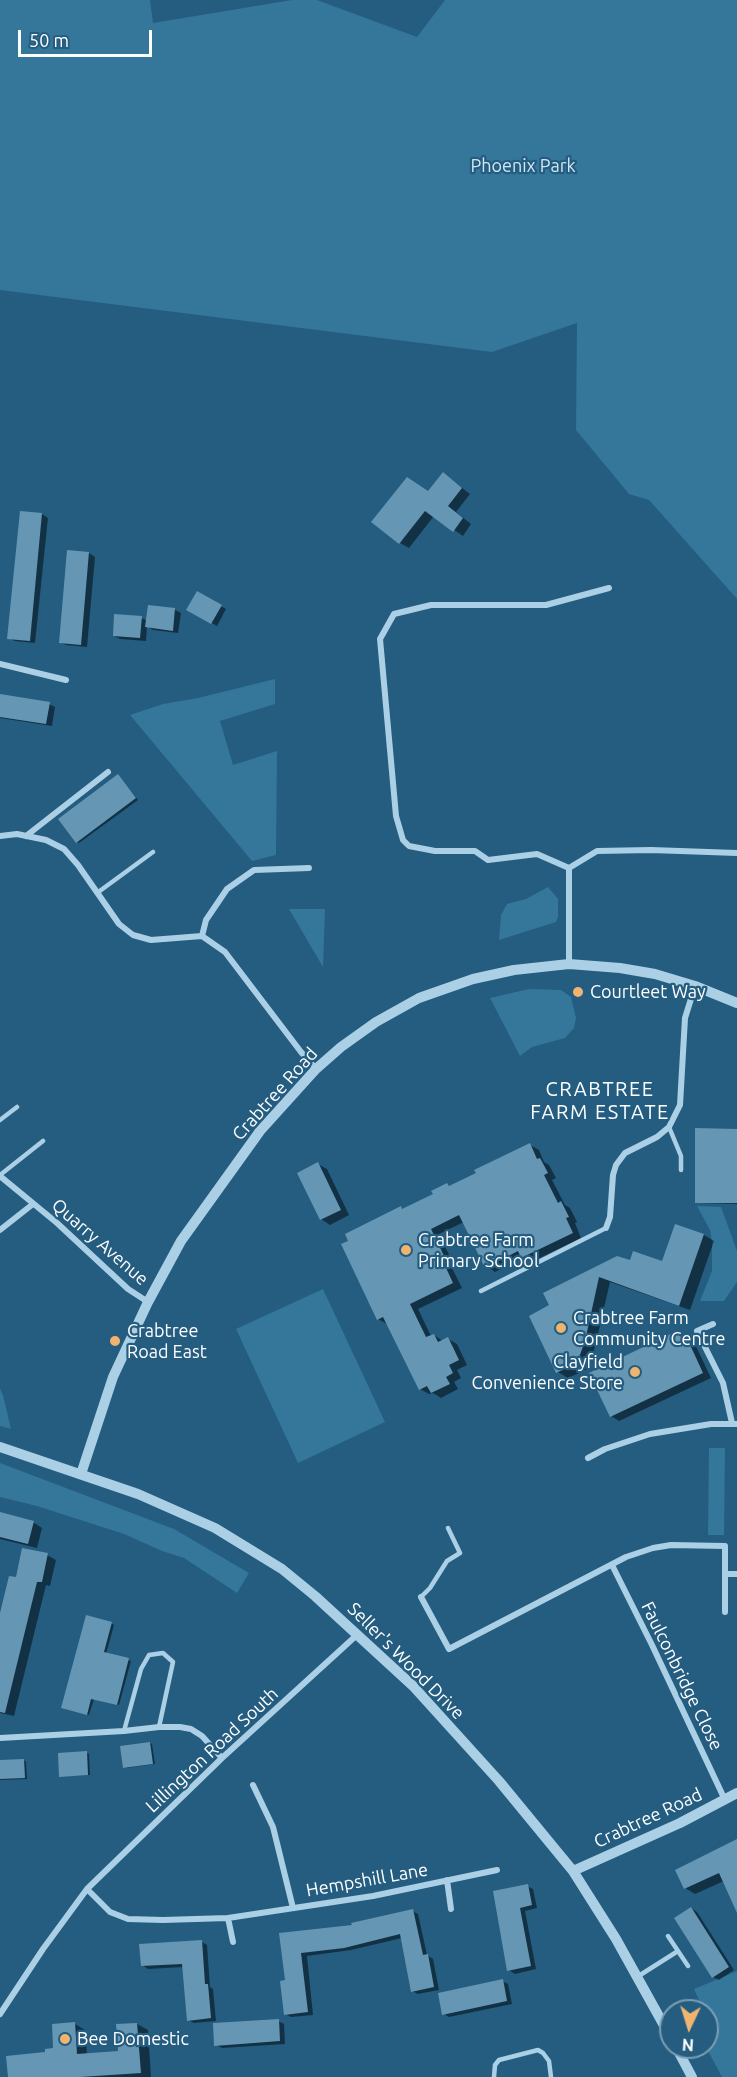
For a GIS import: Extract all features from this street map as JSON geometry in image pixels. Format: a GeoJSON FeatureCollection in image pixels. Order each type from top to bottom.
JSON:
{"type":"FeatureCollection","features":[{"type":"Feature","properties":{"kind":"street"},"geometry":{"type":"LineString","coordinates":[[568,868],[537,854],[488,860],[475,851],[435,851],[409,846],[403,840],[396,816],[380,639],[393,614],[430,605],[546,605],[609,588]]}},
{"type":"Feature","properties":{"kind":"street"},"geometry":{"type":"LineString","coordinates":[[0,664],[66,680]]}},
{"type":"Feature","properties":{"kind":"street"},"geometry":{"type":"LineString","coordinates":[[26,836],[108,772]]}},
{"type":"Feature","properties":{"kind":"street"},"geometry":{"type":"LineString","coordinates":[[0,836],[17,834],[46,840],[64,849],[78,865],[119,924],[134,935],[151,940],[202,936],[225,952],[316,1069]]}},
{"type":"Feature","properties":{"kind":"street"},"geometry":{"type":"LineString","coordinates":[[568,868],[597,851],[736,853]]}},
{"type":"Feature","properties":{"kind":"street"},"geometry":{"type":"LineString","coordinates":[[202,936],[206,920],[227,889],[254,870],[309,868]]}},
{"type":"Feature","properties":{"kind":"street"},"geometry":{"type":"LineString","coordinates":[[568,868],[568,964]]}},
{"type":"Feature","properties":{"kind":"street","name":"Crabtree Road"},"geometry":{"type":"LineString","coordinates":[[81,1474],[113,1377],[148,1302],[181,1241],[260,1131],[316,1069],[341,1047],[376,1022],[419,998],[473,979],[513,970],[568,964],[620,968],[654,974],[695,986],[737,1003]]}},
{"type":"Feature","properties":{"kind":"street"},"geometry":{"type":"LineString","coordinates":[[606,1228],[610,1216],[613,1175],[616,1165],[625,1153],[657,1137],[669,1127],[680,1105],[685,1018],[695,986]]}},
{"type":"Feature","properties":{"kind":"street","name":"Quarry Avenue"},"geometry":{"type":"LineString","coordinates":[[0,1176],[57,1223],[128,1289],[148,1302]]}},
{"type":"Feature","properties":{"kind":"street","name":"Quarry Avenue"},"geometry":{"type":"LineString","coordinates":[[0,1230],[33,1204]]}},
{"type":"Feature","properties":{"kind":"street"},"geometry":{"type":"LineString","coordinates":[[588,1458],[605,1449],[650,1434],[689,1426],[734,1423],[723,1383],[697,1331],[713,1324]]}},
{"type":"Feature","properties":{"kind":"street","name":"Seller's Wood Drive"},"geometry":{"type":"LineString","coordinates":[[0,1447],[138,1494],[215,1528],[282,1569],[358,1634],[413,1686],[499,1780],[573,1871],[616,1939],[659,2016]]}},
{"type":"Feature","properties":{"kind":"street"},"geometry":{"type":"LineString","coordinates":[[421,1597],[449,1649],[626,1557],[671,1545],[725,1546],[724,1612]]}},
{"type":"Feature","properties":{"kind":"street","name":"Faulconbridge Close"},"geometry":{"type":"LineString","coordinates":[[612,1565],[725,1800]]}},
{"type":"Feature","properties":{"kind":"street"},"geometry":{"type":"LineString","coordinates":[[725,1574],[737,1574]]}},
{"type":"Feature","properties":{"kind":"street","name":"Lillington Road South"},"geometry":{"type":"LineString","coordinates":[[0,2014],[87,1888],[222,1758],[358,1634]]}},
{"type":"Feature","properties":{"kind":"street"},"geometry":{"type":"LineString","coordinates":[[0,1738],[159,1727],[191,1729],[202,1736],[222,1758]]}},
{"type":"Feature","properties":{"kind":"street","name":"Hempshill Lane"},"geometry":{"type":"LineString","coordinates":[[253,1785],[273,1827],[293,1908]]}},
{"type":"Feature","properties":{"kind":"street","name":"Crabtree Road"},"geometry":{"type":"LineString","coordinates":[[573,1871],[680,1823],[737,1793]]}},
{"type":"Feature","properties":{"kind":"street","name":"Hempshill Lane"},"geometry":{"type":"LineString","coordinates":[[87,1888],[110,1912],[128,1919],[228,1918],[373,1896],[497,1870]]}},
{"type":"Feature","properties":{"kind":"street","name":"Hempshill Lane"},"geometry":{"type":"LineString","coordinates":[[447,1880],[452,1909]]}},
{"type":"Feature","properties":{"kind":"street"},"geometry":{"type":"LineString","coordinates":[[228,1918],[233,1942]]}},
{"type":"Feature","properties":{"kind":"street"},"geometry":{"type":"LineString","coordinates":[[682,2059],[692,2077]]}},
{"type":"Feature","properties":{"kind":"lane"},"geometry":{"type":"LineString","coordinates":[[97,893],[153,852]]}},
{"type":"Feature","properties":{"kind":"lane"},"geometry":{"type":"LineString","coordinates":[[0,1120],[16,1107]]}},
{"type":"Feature","properties":{"kind":"lane"},"geometry":{"type":"LineString","coordinates":[[669,1127],[681,1156],[681,1170]]}},
{"type":"Feature","properties":{"kind":"lane"},"geometry":{"type":"LineString","coordinates":[[0,1176],[43,1141]]}},
{"type":"Feature","properties":{"kind":"lane"},"geometry":{"type":"LineString","coordinates":[[481,1292],[606,1228]]}},
{"type":"Feature","properties":{"kind":"lane"},"geometry":{"type":"LineString","coordinates":[[421,1597],[430,1588],[447,1561],[460,1553],[448,1528]]}},
{"type":"Feature","properties":{"kind":"lane"},"geometry":{"type":"LineString","coordinates":[[124,1731],[141,1669],[149,1655],[163,1653],[173,1662],[159,1727]]}},
{"type":"Feature","properties":{"kind":"lane"},"geometry":{"type":"LineString","coordinates":[[668,1936],[688,1966]]}},
{"type":"Feature","properties":{"kind":"lane"},"geometry":{"type":"LineString","coordinates":[[637,1977],[678,1951]]}},
{"type":"Feature","properties":{"kind":"lane"},"geometry":{"type":"LineString","coordinates":[[494,2077],[495,2065],[499,2060],[538,2050],[549,2061],[551,2077]]}},
{"type":"Feature","properties":{"kind":"green space","name":"Phoenix Park"},"geometry":{"type":"Polygon","coordinates":[[[0,0],[150,0],[153,23],[292,0],[317,0],[417,37],[445,0],[737,0],[737,599],[649,500],[629,494],[576,430],[577,323],[492,352],[0,290],[0,0]]]}},
{"type":"Feature","properties":{"kind":"green space"},"geometry":{"type":"Polygon","coordinates":[[[275,679],[275,704],[220,721],[233,765],[277,751],[276,855],[252,861],[130,715],[163,704],[275,679]]]}},
{"type":"Feature","properties":{"kind":"green space"},"geometry":{"type":"Polygon","coordinates":[[[548,887],[558,899],[556,922],[499,940],[501,915],[507,904],[526,899],[548,887]]]}},
{"type":"Feature","properties":{"kind":"green space"},"geometry":{"type":"Polygon","coordinates":[[[289,909],[325,909],[323,967],[289,909]]]}},
{"type":"Feature","properties":{"kind":"green space"},"geometry":{"type":"Polygon","coordinates":[[[529,989],[561,990],[571,997],[576,1018],[574,1028],[565,1038],[532,1047],[520,1056],[490,998],[529,989]]]}},
{"type":"Feature","properties":{"kind":"green space"},"geometry":{"type":"Polygon","coordinates":[[[697,1206],[721,1207],[737,1251],[737,1282],[724,1301],[700,1301],[712,1271],[712,1241],[710,1230],[697,1206]]]}},
{"type":"Feature","properties":{"kind":"green space"},"geometry":{"type":"Polygon","coordinates":[[[323,1289],[385,1422],[298,1463],[236,1329],[323,1289]]]}},
{"type":"Feature","properties":{"kind":"green space"},"geometry":{"type":"Polygon","coordinates":[[[0,1389],[3,1395],[11,1429],[0,1426],[0,1389]]]}},
{"type":"Feature","properties":{"kind":"green space"},"geometry":{"type":"Polygon","coordinates":[[[709,1448],[725,1448],[724,1535],[708,1535],[709,1448]]]}},
{"type":"Feature","properties":{"kind":"green space"},"geometry":{"type":"Polygon","coordinates":[[[0,1463],[174,1529],[249,1573],[237,1593],[184,1558],[124,1534],[37,1506],[0,1497],[0,1463]]]}},
{"type":"Feature","properties":{"kind":"green space"},"geometry":{"type":"Polygon","coordinates":[[[737,1971],[737,2077],[722,2077],[712,2059],[719,2059],[719,1999],[699,1999],[694,1989],[737,1971]]]}},
{"type":"Feature","properties":{"kind":"building"},"geometry":{"type":"Polygon","coordinates":[[[443,472],[462,488],[448,506],[463,518],[453,532],[425,511],[399,544],[371,522],[407,477],[428,491],[443,472]]]}},
{"type":"Feature","properties":{"kind":"building"},"geometry":{"type":"Polygon","coordinates":[[[20,511],[42,513],[30,641],[7,639],[20,511]]]}},
{"type":"Feature","properties":{"kind":"building"},"geometry":{"type":"Polygon","coordinates":[[[67,550],[89,552],[81,645],[59,643],[67,550]]]}},
{"type":"Feature","properties":{"kind":"building"},"geometry":{"type":"Polygon","coordinates":[[[197,591],[222,605],[211,624],[186,610],[197,591]]]}},
{"type":"Feature","properties":{"kind":"building"},"geometry":{"type":"Polygon","coordinates":[[[148,605],[175,608],[173,631],[145,627],[148,605]]]}},
{"type":"Feature","properties":{"kind":"building"},"geometry":{"type":"Polygon","coordinates":[[[114,614],[142,616],[140,638],[113,636],[114,614]]]}},
{"type":"Feature","properties":{"kind":"building"},"geometry":{"type":"Polygon","coordinates":[[[0,694],[50,702],[46,724],[0,717],[0,694]]]}},
{"type":"Feature","properties":{"kind":"building"},"geometry":{"type":"Polygon","coordinates":[[[118,774],[136,798],[76,843],[58,819],[118,774]]]}},
{"type":"Feature","properties":{"kind":"building"},"geometry":{"type":"Polygon","coordinates":[[[695,1128],[737,1129],[737,1203],[695,1203],[695,1128]]]}},
{"type":"Feature","properties":{"kind":"building"},"geometry":{"type":"Polygon","coordinates":[[[530,1143],[537,1159],[540,1158],[548,1173],[544,1175],[558,1203],[561,1201],[569,1217],[566,1218],[573,1233],[521,1258],[518,1251],[485,1268],[459,1215],[431,1229],[444,1256],[441,1257],[453,1283],[410,1304],[426,1337],[434,1334],[438,1342],[448,1337],[459,1360],[449,1365],[453,1373],[446,1377],[450,1384],[431,1393],[427,1386],[419,1390],[383,1317],[377,1320],[341,1244],[348,1241],[345,1234],[401,1206],[402,1209],[433,1194],[431,1191],[447,1183],[449,1186],[476,1173],[474,1170],[530,1143]]]}},
{"type":"Feature","properties":{"kind":"building"},"geometry":{"type":"Polygon","coordinates":[[[318,1162],[341,1210],[320,1220],[297,1173],[318,1162]]]}},
{"type":"Feature","properties":{"kind":"building"},"geometry":{"type":"Polygon","coordinates":[[[675,1224],[704,1234],[679,1306],[599,1277],[585,1341],[577,1363],[556,1373],[529,1316],[549,1305],[543,1293],[617,1256],[630,1260],[633,1251],[662,1261],[675,1224]]]}},
{"type":"Feature","properties":{"kind":"building"},"geometry":{"type":"Polygon","coordinates":[[[679,1330],[682,1338],[686,1336],[703,1373],[610,1417],[589,1373],[679,1330]]]}},
{"type":"Feature","properties":{"kind":"building"},"geometry":{"type":"Polygon","coordinates":[[[0,1512],[34,1521],[28,1544],[0,1537],[0,1512]]]}},
{"type":"Feature","properties":{"kind":"building"},"geometry":{"type":"Polygon","coordinates":[[[22,1548],[48,1553],[42,1582],[37,1582],[5,1713],[0,1712],[0,1613],[9,1576],[16,1577],[22,1548]]]}},
{"type":"Feature","properties":{"kind":"building"},"geometry":{"type":"Polygon","coordinates":[[[86,1615],[112,1622],[104,1652],[129,1658],[117,1705],[91,1699],[87,1715],[61,1708],[86,1615]]]}},
{"type":"Feature","properties":{"kind":"building"},"geometry":{"type":"Polygon","coordinates":[[[150,1742],[153,1764],[123,1768],[120,1746],[150,1742]]]}},
{"type":"Feature","properties":{"kind":"building"},"geometry":{"type":"Polygon","coordinates":[[[87,1751],[88,1775],[59,1777],[58,1753],[87,1751]]]}},
{"type":"Feature","properties":{"kind":"building"},"geometry":{"type":"Polygon","coordinates":[[[24,1759],[25,1778],[0,1779],[0,1760],[24,1759]]]}},
{"type":"Feature","properties":{"kind":"building"},"geometry":{"type":"Polygon","coordinates":[[[737,1839],[737,1913],[719,1873],[684,1889],[675,1870],[737,1839]]]}},
{"type":"Feature","properties":{"kind":"building"},"geometry":{"type":"Polygon","coordinates":[[[528,1884],[532,1905],[520,1908],[531,1966],[507,1971],[493,1891],[528,1884]]]}},
{"type":"Feature","properties":{"kind":"building"},"geometry":{"type":"Polygon","coordinates":[[[691,1907],[729,1967],[712,1978],[674,1918],[691,1907]]]}},
{"type":"Feature","properties":{"kind":"building"},"geometry":{"type":"Polygon","coordinates":[[[413,1909],[423,1955],[428,1954],[434,1987],[411,1992],[400,1934],[344,1948],[301,1953],[308,2012],[284,2015],[280,1981],[285,1980],[279,1933],[352,1925],[351,1923],[413,1909]]]}},
{"type":"Feature","properties":{"kind":"building"},"geometry":{"type":"Polygon","coordinates":[[[202,1940],[205,1984],[208,1984],[211,2018],[187,2021],[182,1964],[141,1966],[139,1944],[202,1940]]]}},
{"type":"Feature","properties":{"kind":"building"},"geometry":{"type":"Polygon","coordinates":[[[503,1979],[507,2001],[442,2015],[438,1993],[503,1979]]]}},
{"type":"Feature","properties":{"kind":"building"},"geometry":{"type":"Polygon","coordinates":[[[279,2019],[280,2041],[214,2046],[213,2023],[279,2019]]]}},
{"type":"Feature","properties":{"kind":"building"},"geometry":{"type":"Polygon","coordinates":[[[75,2022],[77,2054],[118,2051],[116,2024],[137,2023],[141,2073],[80,2077],[8,2077],[6,2056],[45,2052],[45,2049],[53,2048],[52,2024],[75,2022]]]}},
{"type":"Feature","properties":{"kind":"place","name":"Courtleet Way"},"geometry":{"type":"Point","coordinates":[578,992]}},
{"type":"Feature","properties":{"kind":"place","name":"Crabtree Farm Primary School"},"geometry":{"type":"Point","coordinates":[406,1250]}},
{"type":"Feature","properties":{"kind":"place","name":"Crabtree Farm Community Centre"},"geometry":{"type":"Point","coordinates":[561,1328]}},
{"type":"Feature","properties":{"kind":"place","name":"Crabtree Road East"},"geometry":{"type":"Point","coordinates":[115,1341]}},
{"type":"Feature","properties":{"kind":"place","name":"Clayfield Convenience Store"},"geometry":{"type":"Point","coordinates":[635,1372]}},
{"type":"Feature","properties":{"kind":"place","name":"Bee Domestic"},"geometry":{"type":"Point","coordinates":[65,2039]}},
{"type":"Feature","properties":{"kind":"district","name":"CRABTREE FARM ESTATE"},"geometry":{"type":"Point","coordinates":[600,1100]}}]}
